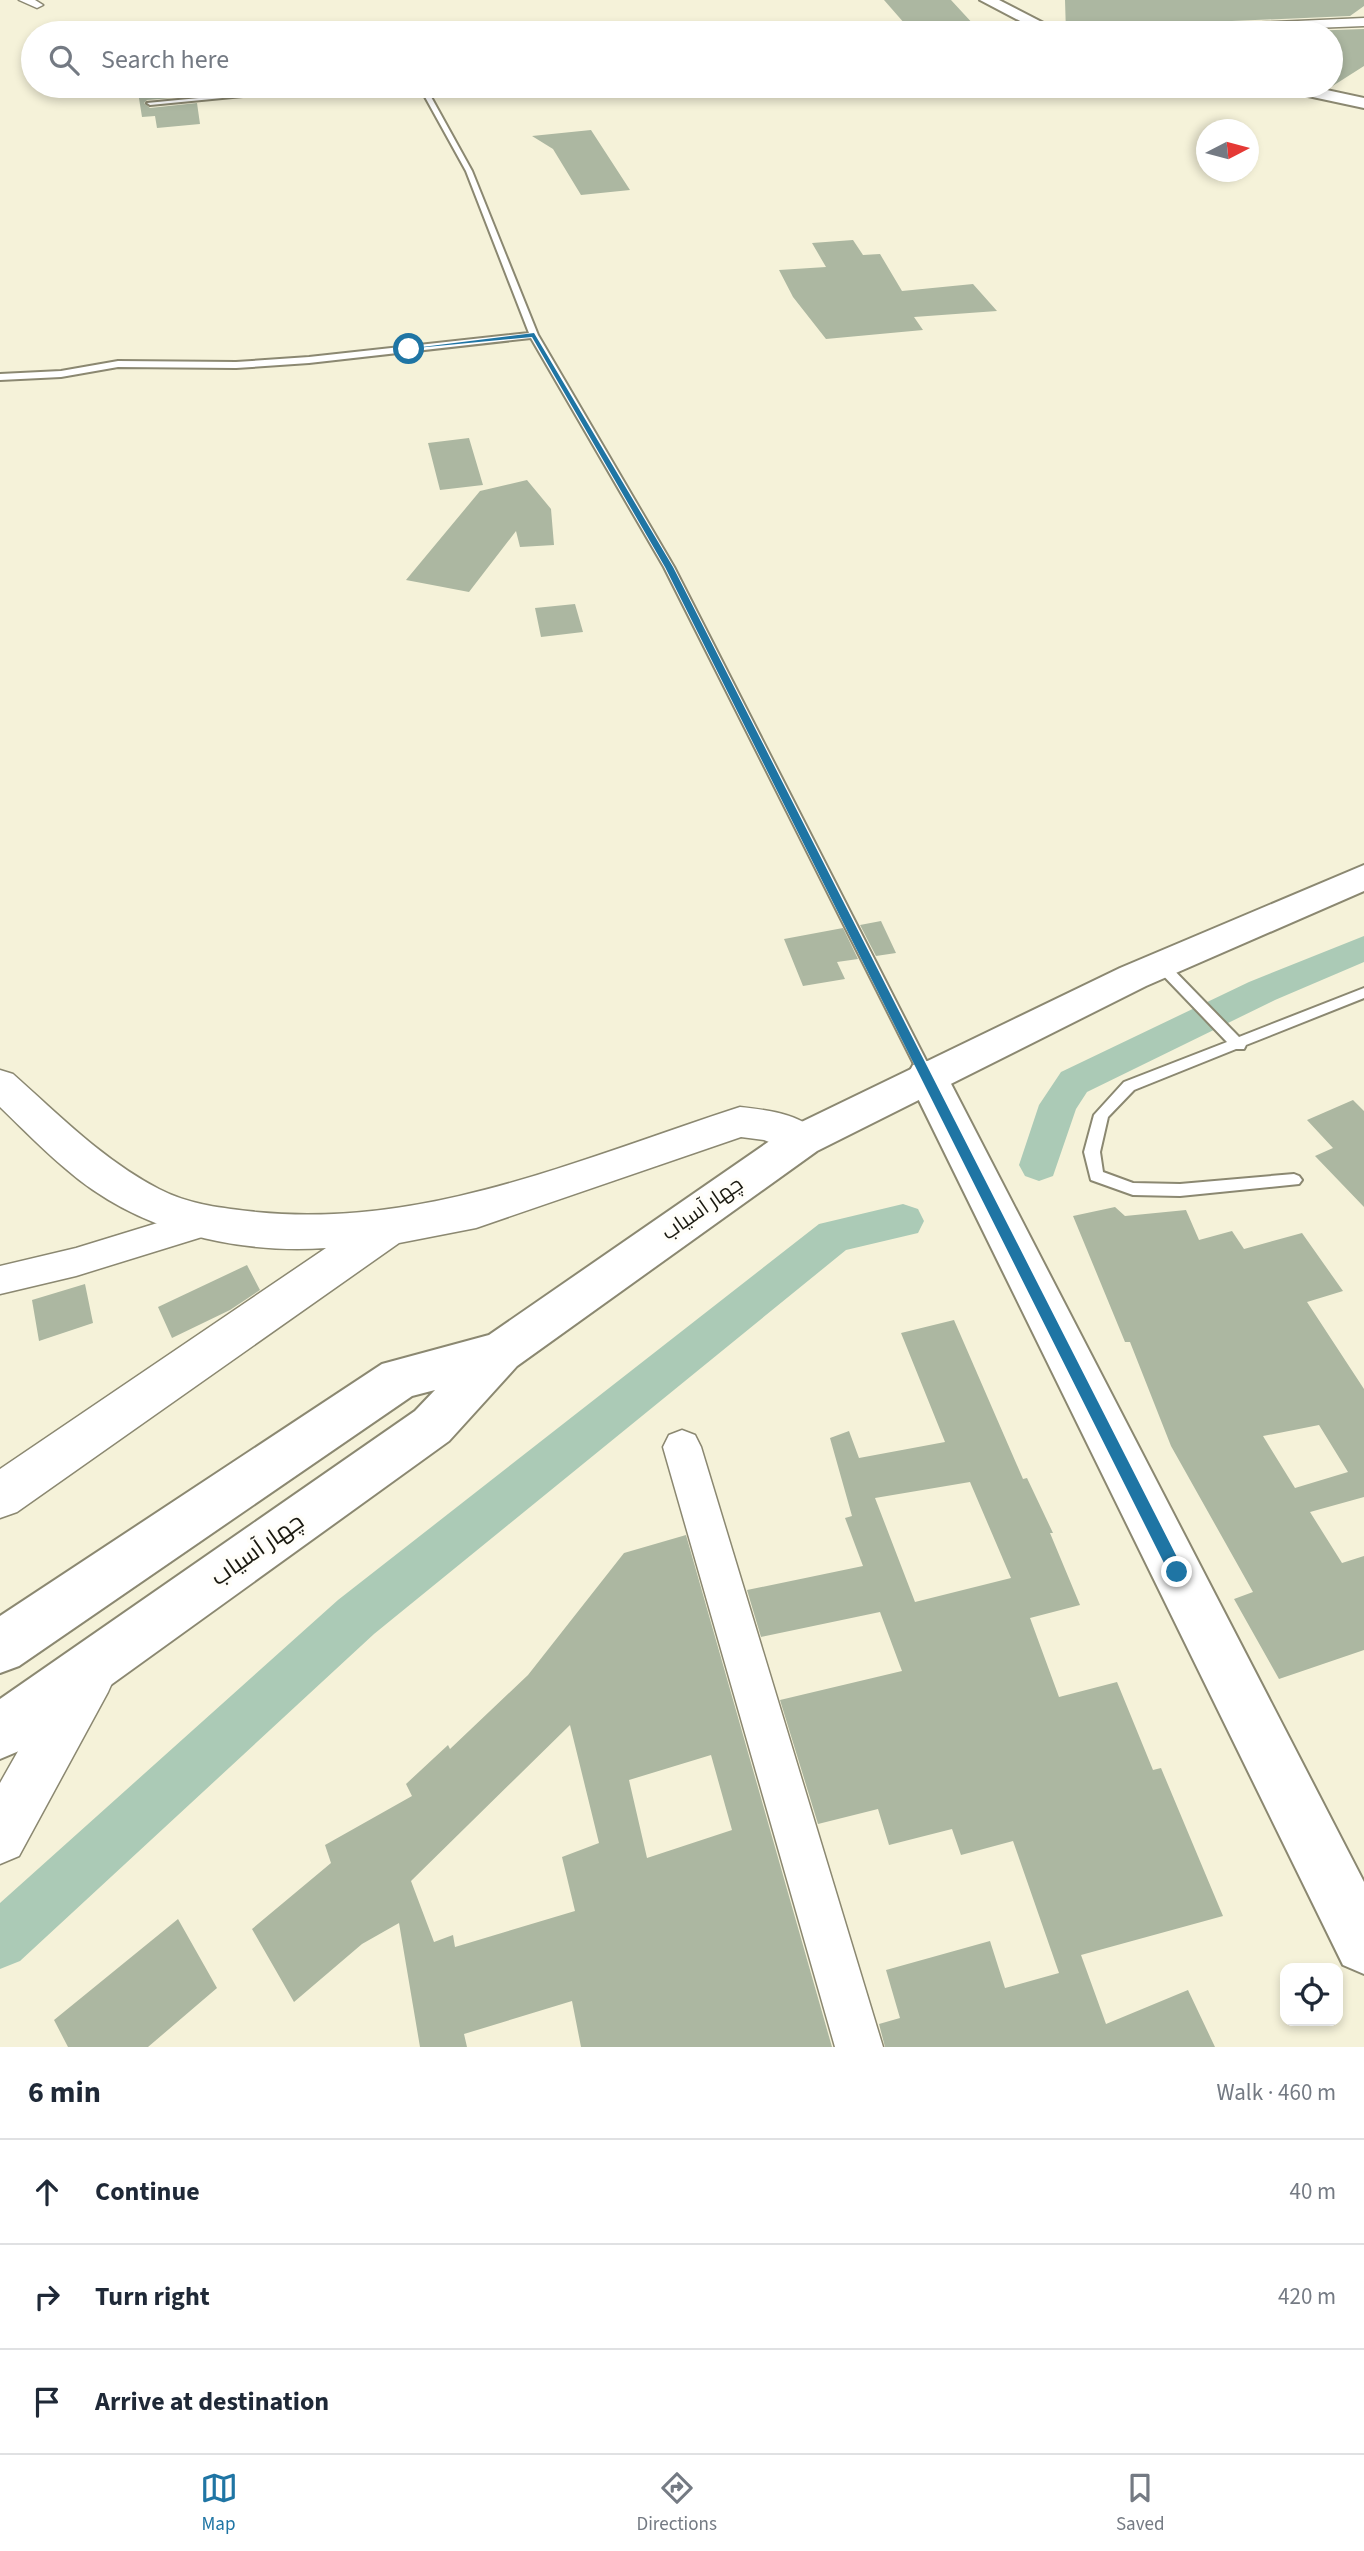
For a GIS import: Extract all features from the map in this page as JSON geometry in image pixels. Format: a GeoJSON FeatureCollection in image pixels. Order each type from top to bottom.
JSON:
{"type":"FeatureCollection","features":[{"type":"Feature","properties":{"kind":"main road"},"geometry":{"type":"LineString","coordinates":[[987,0],[1030,21]]}},
{"type":"Feature","properties":{"kind":"main road"},"geometry":{"type":"LineString","coordinates":[[1341,98],[1364,103]]}},
{"type":"Feature","properties":{"kind":"main road","name":"چهار آسیاب"},"geometry":{"type":"LineString","coordinates":[[0,1732],[97,1660],[432,1426],[501,1352],[802,1140],[927,1076],[1161,965],[1364,877]]}},
{"type":"Feature","properties":{"kind":"main road"},"geometry":{"type":"LineString","coordinates":[[927,1076],[1364,1944]]}},
{"type":"Feature","properties":{"kind":"main road","name":"چهار آسیاب"},"geometry":{"type":"LineString","coordinates":[[0,1647],[399,1378],[501,1352]]}},
{"type":"Feature","properties":{"kind":"street"},"geometry":{"type":"LineString","coordinates":[[24,0],[37,5]]}},
{"type":"Feature","properties":{"kind":"street"},"geometry":{"type":"LineString","coordinates":[[1343,23],[1364,22]]}},
{"type":"Feature","properties":{"kind":"street"},"geometry":{"type":"LineString","coordinates":[[0,1084],[82,1160],[145,1201],[203,1223],[298,1233],[388,1228],[476,1211],[740,1122],[769,1125],[802,1140]]}},
{"type":"Feature","properties":{"kind":"street"},"geometry":{"type":"LineString","coordinates":[[0,1280],[76,1262],[203,1223]]}},
{"type":"Feature","properties":{"kind":"street"},"geometry":{"type":"LineString","coordinates":[[0,1496],[388,1228]]}},
{"type":"Feature","properties":{"kind":"street"},"geometry":{"type":"LineString","coordinates":[[682,1447],[859,2047]]}},
{"type":"Feature","properties":{"kind":"street"},"geometry":{"type":"LineString","coordinates":[[0,1837],[97,1660]]}},
{"type":"Feature","properties":{"kind":"lane"},"geometry":{"type":"LineString","coordinates":[[150,103],[206,98]]}},
{"type":"Feature","properties":{"kind":"lane"},"geometry":{"type":"LineString","coordinates":[[429,98],[469,172],[534,335],[669,567],[927,1076]]}},
{"type":"Feature","properties":{"kind":"lane"},"geometry":{"type":"LineString","coordinates":[[0,377],[61,374],[118,364],[236,365],[309,360],[534,335]]}},
{"type":"Feature","properties":{"kind":"lane"},"geometry":{"type":"LineString","coordinates":[[1161,965],[1239,1045]]}},
{"type":"Feature","properties":{"kind":"lane"},"geometry":{"type":"LineString","coordinates":[[1294,1180],[1180,1190],[1133,1189],[1096,1176],[1092,1152],[1101,1115],[1129,1086],[1239,1045],[1364,993]]}},
{"type":"Feature","properties":{"kind":"building"},"geometry":{"type":"Polygon","coordinates":[[[884,0],[951,0],[970,21],[902,21],[884,0]]]}},
{"type":"Feature","properties":{"kind":"building"},"geometry":{"type":"Polygon","coordinates":[[[1065,0],[1364,0],[1364,6],[1350,16],[1234,21],[1066,21],[1065,0]]]}},
{"type":"Feature","properties":{"kind":"building"},"geometry":{"type":"Polygon","coordinates":[[[1364,29],[1364,66],[1343,79],[1343,30],[1364,29]]]}},
{"type":"Feature","properties":{"kind":"building"},"geometry":{"type":"Polygon","coordinates":[[[139,98],[172,98],[147,100],[144,103],[150,108],[197,103],[200,124],[157,128],[155,116],[142,117],[139,98]]]}},
{"type":"Feature","properties":{"kind":"building"},"geometry":{"type":"Polygon","coordinates":[[[591,130],[630,190],[581,195],[553,149],[532,136],[591,130]]]}},
{"type":"Feature","properties":{"kind":"building"},"geometry":{"type":"Polygon","coordinates":[[[853,240],[863,255],[880,254],[902,291],[973,284],[997,311],[914,317],[923,330],[826,339],[793,297],[779,270],[826,267],[812,243],[853,240]]]}},
{"type":"Feature","properties":{"kind":"building"},"geometry":{"type":"Polygon","coordinates":[[[469,438],[483,485],[440,490],[428,443],[469,438]]]}},
{"type":"Feature","properties":{"kind":"building"},"geometry":{"type":"Polygon","coordinates":[[[527,480],[551,509],[554,545],[520,547],[516,531],[469,592],[406,580],[480,491],[527,480]]]}},
{"type":"Feature","properties":{"kind":"building"},"geometry":{"type":"Polygon","coordinates":[[[575,604],[583,632],[541,637],[535,608],[575,604]]]}},
{"type":"Feature","properties":{"kind":"building"},"geometry":{"type":"Polygon","coordinates":[[[881,921],[896,953],[876,956],[860,925],[881,921]]]}},
{"type":"Feature","properties":{"kind":"building"},"geometry":{"type":"Polygon","coordinates":[[[843,928],[858,959],[837,962],[845,979],[803,986],[784,939],[843,928]]]}},
{"type":"Feature","properties":{"kind":"building"},"geometry":{"type":"Polygon","coordinates":[[[1353,1100],[1364,1111],[1364,1207],[1315,1156],[1333,1148],[1307,1120],[1353,1100]]]}},
{"type":"Feature","properties":{"kind":"building"},"geometry":{"type":"Polygon","coordinates":[[[1115,1207],[1125,1216],[1186,1210],[1199,1240],[1232,1231],[1244,1249],[1302,1233],[1343,1291],[1307,1302],[1364,1389],[1364,1497],[1310,1512],[1342,1563],[1364,1556],[1364,1650],[1279,1679],[1234,1599],[1253,1592],[1171,1446],[1130,1342],[1125,1342],[1073,1216],[1115,1207]],[[1319,1425],[1263,1436],[1295,1488],[1348,1472],[1319,1425]]]}},
{"type":"Feature","properties":{"kind":"building"},"geometry":{"type":"Polygon","coordinates":[[[247,1265],[260,1290],[230,1310],[172,1338],[158,1307],[247,1265]]]}},
{"type":"Feature","properties":{"kind":"building"},"geometry":{"type":"Polygon","coordinates":[[[85,1284],[93,1323],[39,1341],[32,1300],[85,1284]]]}},
{"type":"Feature","properties":{"kind":"building"},"geometry":{"type":"Polygon","coordinates":[[[954,1320],[1023,1479],[1027,1478],[1053,1533],[1050,1533],[1080,1605],[1030,1618],[1059,1697],[1117,1682],[1153,1770],[1161,1768],[1223,1916],[1081,1955],[1106,2024],[1188,1990],[1215,2047],[885,2047],[879,2024],[900,2018],[886,1970],[990,1941],[1005,1988],[1059,1973],[1013,1841],[961,1855],[952,1829],[889,1845],[878,1809],[818,1824],[780,1700],[902,1671],[880,1612],[761,1637],[747,1590],[863,1566],[845,1518],[852,1516],[830,1438],[849,1431],[859,1458],[945,1442],[901,1333],[954,1320]],[[970,1482],[875,1498],[915,1602],[1011,1578],[970,1482]]]}},
{"type":"Feature","properties":{"kind":"building"},"geometry":{"type":"Polygon","coordinates":[[[686,1535],[832,2047],[581,2047],[572,2001],[464,2034],[467,2047],[420,2047],[399,1923],[362,1944],[294,2002],[252,1929],[331,1863],[325,1845],[412,1796],[406,1784],[448,1745],[450,1749],[528,1675],[624,1553],[686,1535]],[[570,1725],[411,1881],[434,1942],[453,1935],[455,1947],[575,1911],[562,1857],[599,1843],[570,1725]],[[711,1755],[629,1780],[647,1858],[732,1830],[711,1755]]]}},
{"type":"Feature","properties":{"kind":"building"},"geometry":{"type":"Polygon","coordinates":[[[178,1919],[217,1988],[148,2047],[68,2047],[54,2020],[178,1919]]]}},
{"type":"Feature","properties":{"kind":"waterway"},"geometry":{"type":"LineString","coordinates":[[1039,1165],[1058,1105],[1074,1082],[1262,991],[1364,948]]}},
{"type":"Feature","properties":{"kind":"waterway"},"geometry":{"type":"LineString","coordinates":[[0,1941],[356,1617],[834,1236],[903,1221]]}},
{"type":"Feature","properties":{"kind":"route"},"geometry":{"type":"LineString","coordinates":[[409,349],[534,335],[669,567],[1177,1572]]}}]}
